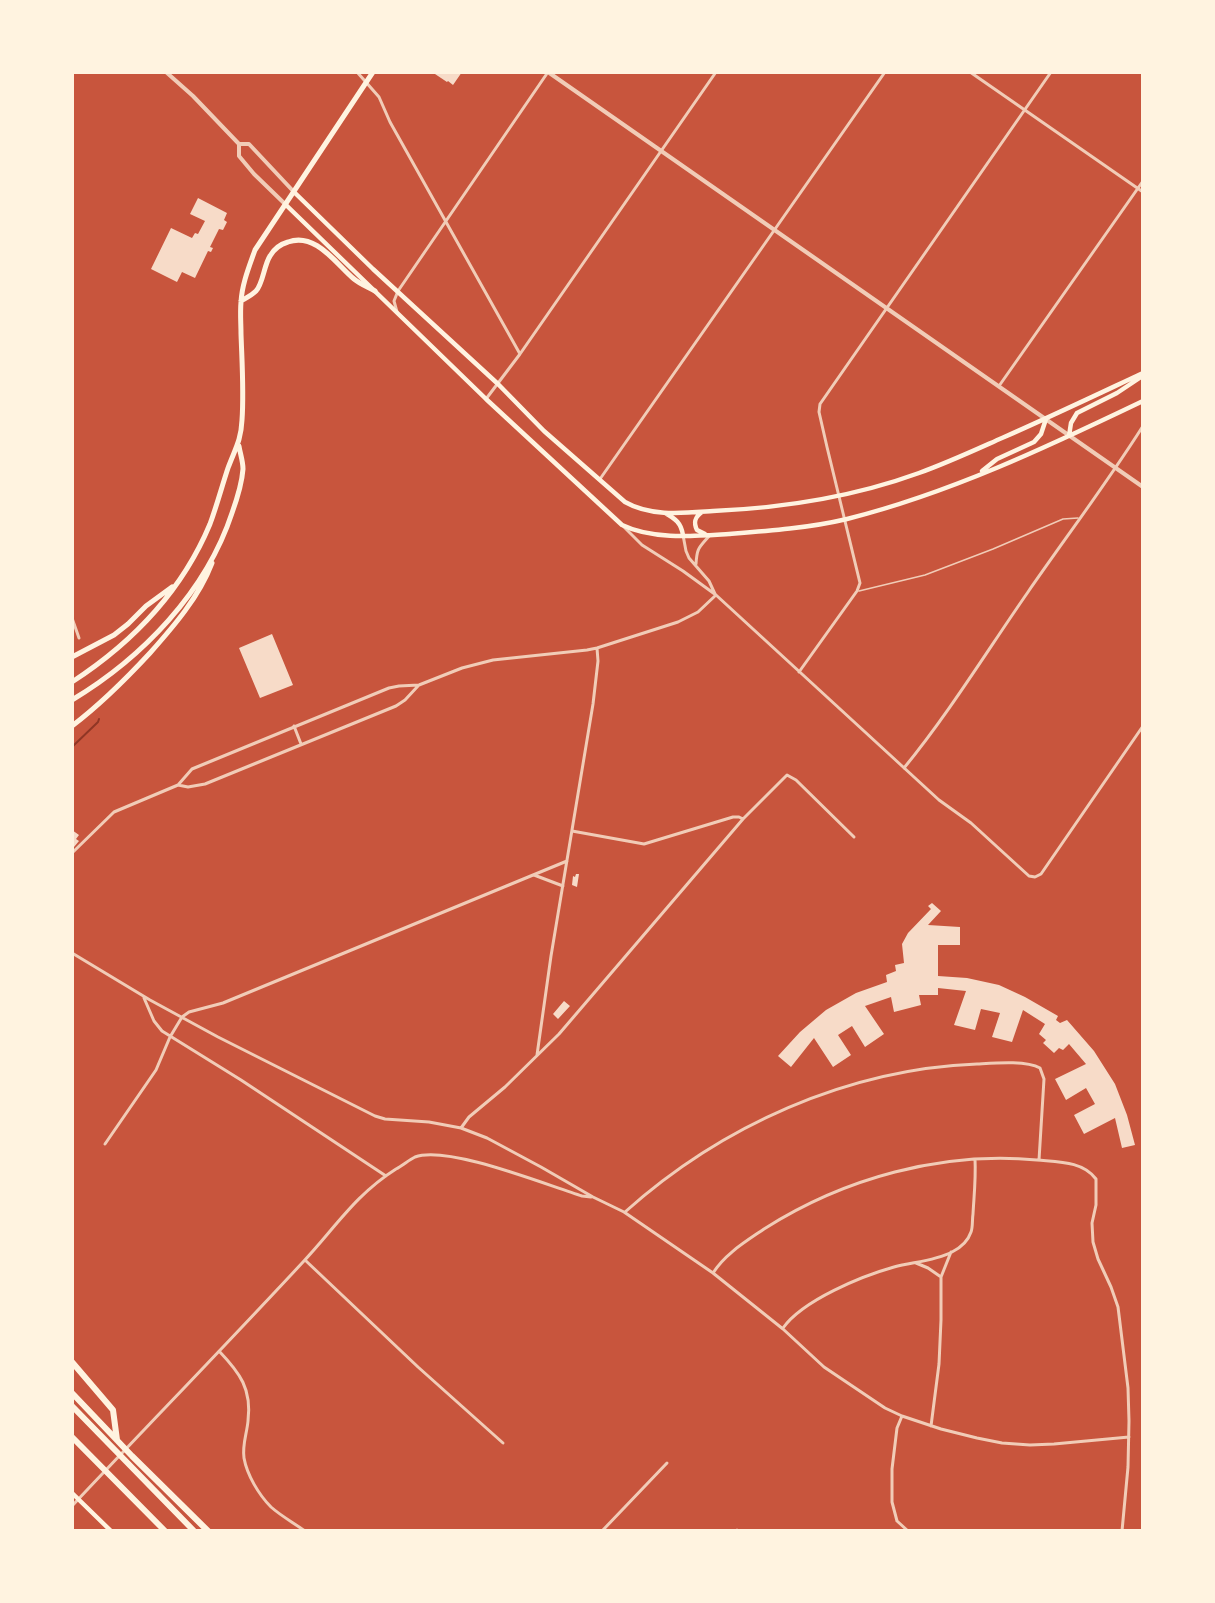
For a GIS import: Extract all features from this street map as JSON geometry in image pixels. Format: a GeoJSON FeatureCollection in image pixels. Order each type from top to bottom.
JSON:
{"type":"FeatureCollection","features":[{"type":"Feature","properties":{"kind":"highway"},"geometry":{"type":"LineString","coordinates":[[72,1362],[113,1410],[119,1442]]}},
{"type":"Feature","properties":{"kind":"highway"},"geometry":{"type":"LineString","coordinates":[[72,1393],[208,1531]]}},
{"type":"Feature","properties":{"kind":"highway"},"geometry":{"type":"LineString","coordinates":[[72,1406],[194,1531]]}},
{"type":"Feature","properties":{"kind":"highway"},"geometry":{"type":"LineString","coordinates":[[72,1437],[165,1531]]}},
{"type":"Feature","properties":{"kind":"main road"},"geometry":{"type":"LineString","coordinates":[[72,726],[109,696],[166,635],[188,608],[205,580],[237,498],[243,468],[239,444],[243,404],[241,301],[246,276],[255,250],[373,72]]}},
{"type":"Feature","properties":{"kind":"main road"},"geometry":{"type":"LineString","coordinates":[[294,192],[498,384],[544,431],[625,502],[648,511],[702,512],[767,507],[838,495],[918,474],[1143,374]]}},
{"type":"Feature","properties":{"kind":"main road"},"geometry":{"type":"LineString","coordinates":[[285,204],[486,399],[622,525],[643,533],[710,535],[762,532],[845,519],[920,498],[976,476],[1143,401]]}},
{"type":"Feature","properties":{"kind":"main road"},"geometry":{"type":"LineString","coordinates":[[241,301],[258,289],[269,256],[275,249],[293,240],[303,240],[321,248],[356,280],[375,291]]}},
{"type":"Feature","properties":{"kind":"main road"},"geometry":{"type":"LineString","coordinates":[[1069,436],[1071,423],[1077,413],[1117,393],[1143,374]]}},
{"type":"Feature","properties":{"kind":"main road"},"geometry":{"type":"LineString","coordinates":[[976,476],[997,459],[1034,442],[1041,434],[1046,419]]}},
{"type":"Feature","properties":{"kind":"main road"},"geometry":{"type":"LineString","coordinates":[[72,682],[97,667],[127,641],[154,613],[176,585],[190,563],[209,524],[228,467],[239,444]]}},
{"type":"Feature","properties":{"kind":"main road"},"geometry":{"type":"LineString","coordinates":[[702,512],[696,516],[695,526],[697,530],[710,535]]}},
{"type":"Feature","properties":{"kind":"main road"},"geometry":{"type":"LineString","coordinates":[[664,513],[679,522],[683,535]]}},
{"type":"Feature","properties":{"kind":"main road"},"geometry":{"type":"LineString","coordinates":[[72,700],[118,669],[144,647],[188,596],[218,548]]}},
{"type":"Feature","properties":{"kind":"main road"},"geometry":{"type":"LineString","coordinates":[[72,657],[114,635],[146,606],[176,585]]}},
{"type":"Feature","properties":{"kind":"main road"},"geometry":{"type":"LineString","coordinates":[[72,1493],[111,1531]]}},
{"type":"Feature","properties":{"kind":"street"},"geometry":{"type":"LineString","coordinates":[[166,72],[239,144],[249,144],[294,192]]}},
{"type":"Feature","properties":{"kind":"street"},"geometry":{"type":"LineString","coordinates":[[357,72],[379,97],[390,122],[520,354]]}},
{"type":"Feature","properties":{"kind":"street"},"geometry":{"type":"LineString","coordinates":[[397,312],[394,301],[398,291],[548,72],[1143,487]]}},
{"type":"Feature","properties":{"kind":"street"},"geometry":{"type":"LineString","coordinates":[[486,399],[520,354],[716,72]]}},
{"type":"Feature","properties":{"kind":"street"},"geometry":{"type":"LineString","coordinates":[[599,480],[885,72]]}},
{"type":"Feature","properties":{"kind":"street"},"geometry":{"type":"LineString","coordinates":[[970,72],[1143,192]]}},
{"type":"Feature","properties":{"kind":"street"},"geometry":{"type":"LineString","coordinates":[[799,672],[857,591],[860,583],[824,436],[820,404],[1051,72]]}},
{"type":"Feature","properties":{"kind":"street"},"geometry":{"type":"LineString","coordinates":[[239,144],[239,156],[285,204]]}},
{"type":"Feature","properties":{"kind":"street"},"geometry":{"type":"LineString","coordinates":[[999,386],[1143,182]]}},
{"type":"Feature","properties":{"kind":"street"},"geometry":{"type":"LineString","coordinates":[[903,768],[962,688],[1143,426]]}},
{"type":"Feature","properties":{"kind":"street"},"geometry":{"type":"LineString","coordinates":[[622,525],[642,545],[683,571],[716,596],[903,768],[939,800],[971,823],[1029,876],[1035,877],[1041,874],[1143,726]]}},
{"type":"Feature","properties":{"kind":"street"},"geometry":{"type":"LineString","coordinates":[[683,535],[689,558],[709,581],[716,596]]}},
{"type":"Feature","properties":{"kind":"street"},"geometry":{"type":"LineString","coordinates":[[696,564],[696,552],[710,535]]}},
{"type":"Feature","properties":{"kind":"street"},"geometry":{"type":"LineString","coordinates":[[72,853],[114,812],[178,785],[192,770],[389,688],[419,685],[462,668],[493,660],[597,648],[678,622],[698,612],[716,596]]}},
{"type":"Feature","properties":{"kind":"street"},"geometry":{"type":"LineString","coordinates":[[72,618],[79,638]]}},
{"type":"Feature","properties":{"kind":"street"},"geometry":{"type":"LineString","coordinates":[[536,1057],[594,693],[598,661],[597,648]]}},
{"type":"Feature","properties":{"kind":"street"},"geometry":{"type":"LineString","coordinates":[[178,785],[188,787],[205,784],[396,706],[419,685]]}},
{"type":"Feature","properties":{"kind":"street"},"geometry":{"type":"LineString","coordinates":[[294,726],[302,745]]}},
{"type":"Feature","properties":{"kind":"street"},"geometry":{"type":"LineString","coordinates":[[461,1128],[559,1034],[743,819],[787,775],[796,780],[854,837]]}},
{"type":"Feature","properties":{"kind":"street"},"geometry":{"type":"LineString","coordinates":[[572,831],[644,844],[733,817],[743,819]]}},
{"type":"Feature","properties":{"kind":"street"},"geometry":{"type":"LineString","coordinates":[[105,1144],[156,1070],[170,1037],[182,1017],[189,1012],[223,1003],[567,861]]}},
{"type":"Feature","properties":{"kind":"street"},"geometry":{"type":"LineString","coordinates":[[532,875],[563,886]]}},
{"type":"Feature","properties":{"kind":"street"},"geometry":{"type":"LineString","coordinates":[[72,953],[144,997],[375,1116],[461,1128],[487,1138],[624,1212],[712,1273],[783,1329],[824,1367],[885,1408],[902,1416],[931,1426],[1002,1443],[1053,1444],[1129,1437]]}},
{"type":"Feature","properties":{"kind":"street"},"geometry":{"type":"LineString","coordinates":[[144,997],[154,1022],[170,1037],[241,1080],[386,1176]]}},
{"type":"Feature","properties":{"kind":"street"},"geometry":{"type":"LineString","coordinates":[[624,1212],[670,1174],[697,1156],[780,1111],[842,1087],[936,1067],[1024,1063],[1034,1064],[1040,1068],[1044,1079],[1038,1160]]}},
{"type":"Feature","properties":{"kind":"street"},"geometry":{"type":"LineString","coordinates":[[72,1506],[305,1260],[351,1206],[386,1176],[415,1158],[445,1155],[495,1167],[582,1196],[593,1197]]}},
{"type":"Feature","properties":{"kind":"street"},"geometry":{"type":"LineString","coordinates":[[712,1273],[723,1259],[794,1211],[819,1198],[860,1183],[910,1169],[975,1159],[1017,1158],[1085,1168],[1096,1179],[1096,1204],[1092,1223],[1093,1242],[1118,1307],[1128,1388],[1129,1437],[1122,1531]]}},
{"type":"Feature","properties":{"kind":"street"},"geometry":{"type":"LineString","coordinates":[[783,1329],[798,1313],[828,1294],[870,1275],[951,1252],[962,1245],[971,1231],[976,1175],[975,1159]]}},
{"type":"Feature","properties":{"kind":"street"},"geometry":{"type":"LineString","coordinates":[[931,1426],[939,1353],[941,1277],[951,1252]]}},
{"type":"Feature","properties":{"kind":"street"},"geometry":{"type":"LineString","coordinates":[[305,1260],[418,1367],[503,1443]]}},
{"type":"Feature","properties":{"kind":"street"},"geometry":{"type":"LineString","coordinates":[[914,1263],[928,1268],[941,1277]]}},
{"type":"Feature","properties":{"kind":"street"},"geometry":{"type":"LineString","coordinates":[[219,1351],[232,1364],[245,1384],[249,1406],[244,1458],[252,1480],[271,1507],[305,1531]]}},
{"type":"Feature","properties":{"kind":"street"},"geometry":{"type":"LineString","coordinates":[[902,1416],[897,1428],[891,1502],[897,1521],[908,1531]]}},
{"type":"Feature","properties":{"kind":"street"},"geometry":{"type":"LineString","coordinates":[[602,1531],[667,1463]]}},
{"type":"Feature","properties":{"kind":"lane"},"geometry":{"type":"LineString","coordinates":[[857,591],[925,575],[1063,519],[1079,518]]}},
{"type":"Feature","properties":{"kind":"building"},"geometry":{"type":"Polygon","coordinates":[[[432,72],[462,72],[453,85],[432,72]]]}},
{"type":"Feature","properties":{"kind":"building"},"geometry":{"type":"Polygon","coordinates":[[[198,198],[227,213],[224,220],[227,222],[223,230],[219,229],[210,247],[213,248],[211,252],[208,251],[195,278],[182,272],[177,282],[151,269],[171,228],[192,238],[195,233],[198,234],[205,221],[190,214],[198,198]]]}},
{"type":"Feature","properties":{"kind":"building"},"geometry":{"type":"Polygon","coordinates":[[[272,634],[293,685],[260,698],[239,648],[272,634]]]}},
{"type":"Feature","properties":{"kind":"building"},"geometry":{"type":"Polygon","coordinates":[[[72,830],[79,835],[76,839],[79,841],[74,847],[72,846],[72,830]]]}},
{"type":"Feature","properties":{"kind":"building"},"geometry":{"type":"Polygon","coordinates":[[[579,874],[577,887],[572,885],[573,876],[575,877],[579,874]]]}},
{"type":"Feature","properties":{"kind":"building"},"geometry":{"type":"Polygon","coordinates":[[[932,903],[941,911],[928,925],[960,927],[960,945],[938,945],[938,976],[967,978],[999,985],[1058,1016],[1056,1020],[1060,1023],[1067,1020],[1094,1051],[1115,1084],[1135,1145],[1122,1148],[1115,1118],[1084,1134],[1074,1115],[1095,1104],[1086,1088],[1066,1100],[1055,1079],[1086,1064],[1069,1044],[1063,1050],[1059,1048],[1054,1053],[1043,1043],[1046,1040],[1039,1034],[1045,1024],[1023,1010],[1012,1042],[992,1037],[1000,1013],[981,1009],[975,1030],[954,1025],[966,991],[938,988],[938,995],[919,995],[921,1005],[894,1012],[891,997],[865,1006],[884,1034],[865,1047],[852,1026],[838,1035],[851,1055],[833,1067],[814,1038],[791,1067],[778,1056],[800,1032],[826,1010],[856,993],[887,982],[886,975],[896,971],[895,965],[904,963],[902,944],[908,933],[931,909],[928,906],[932,903]]]}},
{"type":"Feature","properties":{"kind":"building"},"geometry":{"type":"Polygon","coordinates":[[[564,1001],[570,1006],[558,1019],[553,1014],[564,1001]]]}},
{"type":"Feature","properties":{"kind":"waterway"},"geometry":{"type":"LineString","coordinates":[[72,747],[99,719]]}}]}
